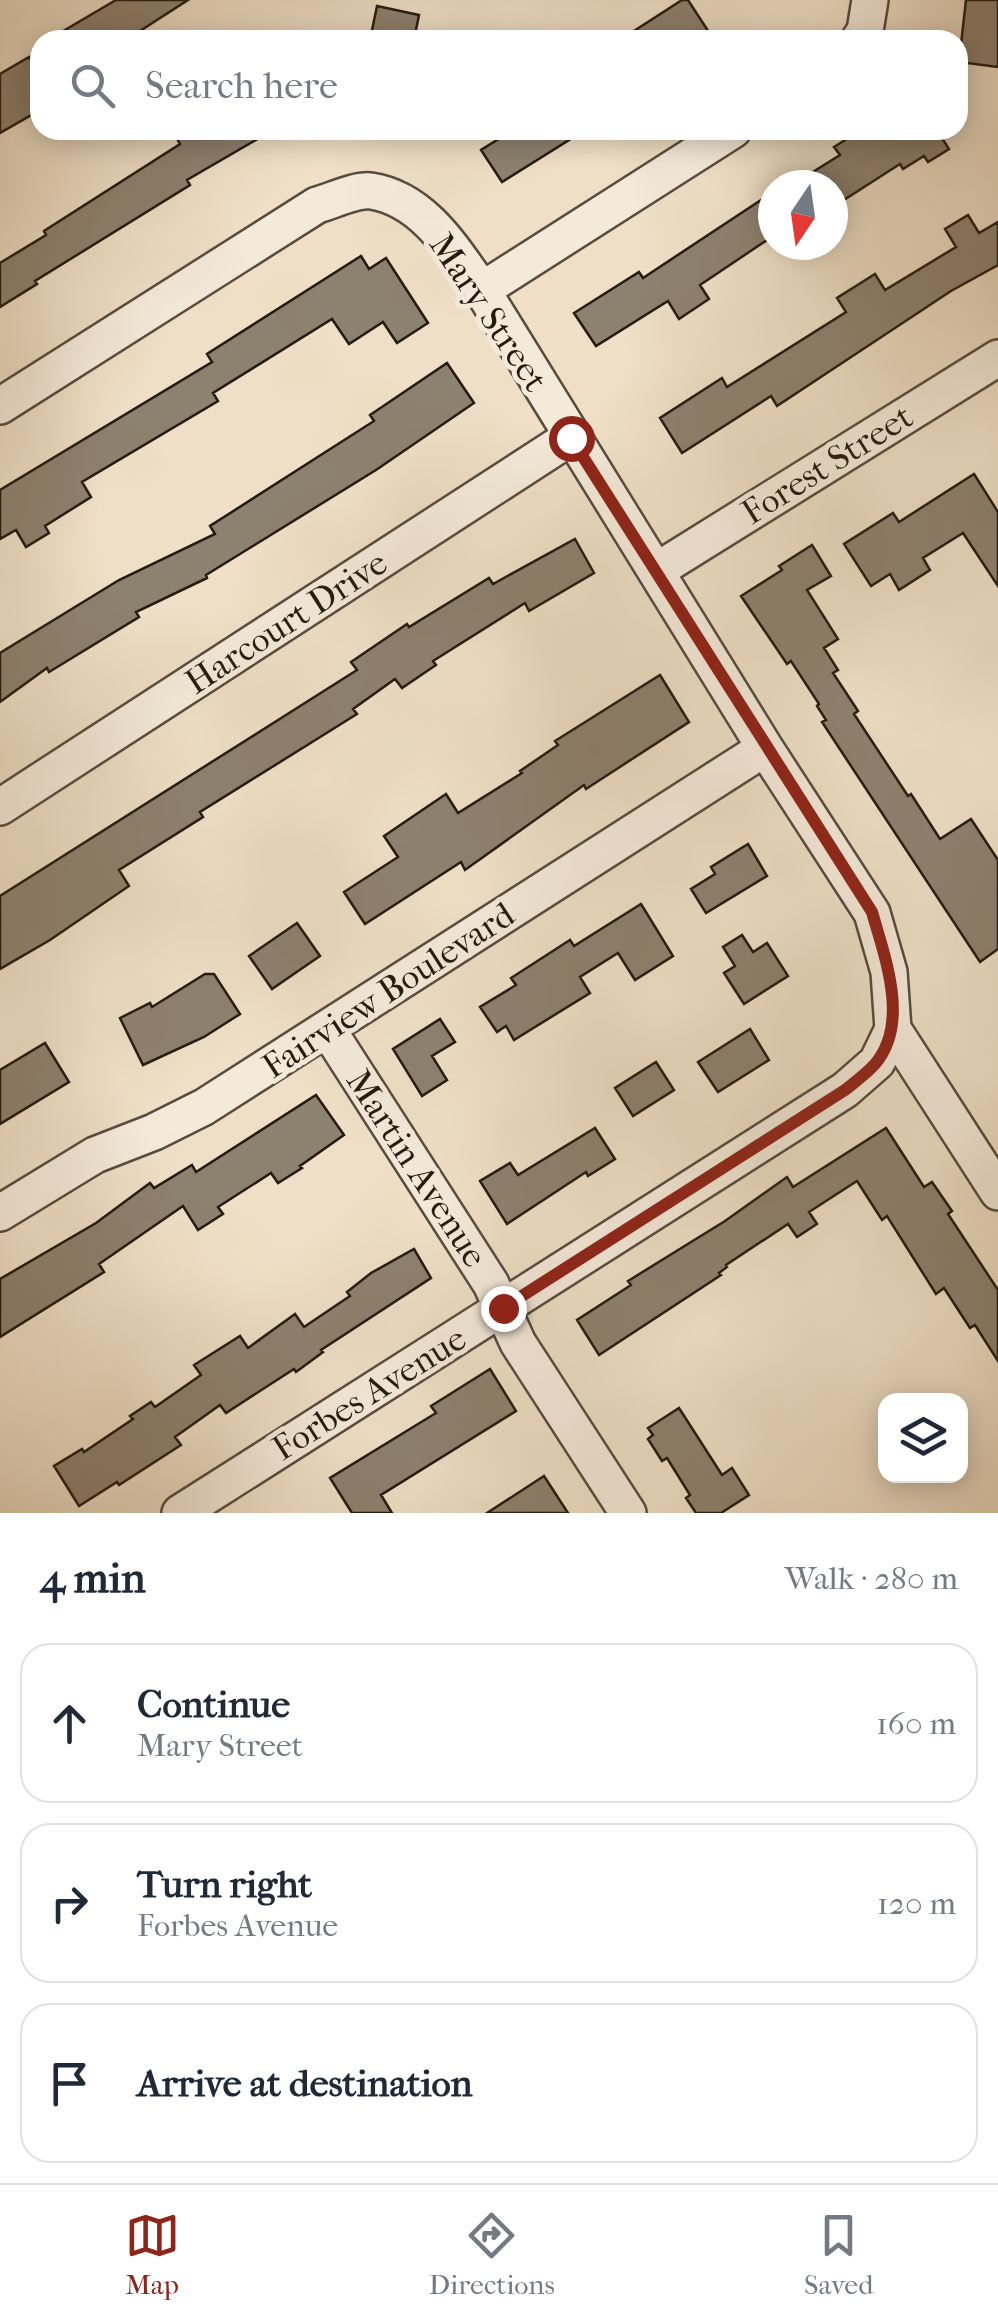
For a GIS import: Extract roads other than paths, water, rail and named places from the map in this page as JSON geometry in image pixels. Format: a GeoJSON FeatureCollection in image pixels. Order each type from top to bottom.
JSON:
{"type":"FeatureCollection","features":[{"type":"Feature","properties":{"kind":"street"},"geometry":{"type":"LineString","coordinates":[[865,30],[870,0]]}},
{"type":"Feature","properties":{"kind":"street"},"geometry":{"type":"LineString","coordinates":[[482,290],[717,140]]}},
{"type":"Feature","properties":{"kind":"street","name":"Mary Street"},"geometry":{"type":"LineString","coordinates":[[0,406],[317,205],[368,190],[405,205],[436,227],[482,290],[765,748],[872,912],[889,972],[893,1029],[998,1192]]}},
{"type":"Feature","properties":{"kind":"street","name":"Forest Street"},"geometry":{"type":"LineString","coordinates":[[656,571],[997,360]]}},
{"type":"Feature","properties":{"kind":"street","name":"Harcourt Drive"},"geometry":{"type":"LineString","coordinates":[[0,807],[571,438]]}},
{"type":"Feature","properties":{"kind":"street","name":"Fairview Boulevard"},"geometry":{"type":"LineString","coordinates":[[0,1214],[95,1154],[154,1132],[204,1107],[765,748]]}},
{"type":"Feature","properties":{"kind":"street","name":"Forbes Avenue"},"geometry":{"type":"LineString","coordinates":[[180,1513],[845,1090],[877,1062],[893,1029]]}},
{"type":"Feature","properties":{"kind":"street","name":"Martin Avenue"},"geometry":{"type":"LineString","coordinates":[[328,1030],[491,1284],[518,1342],[628,1513]]}}]}
